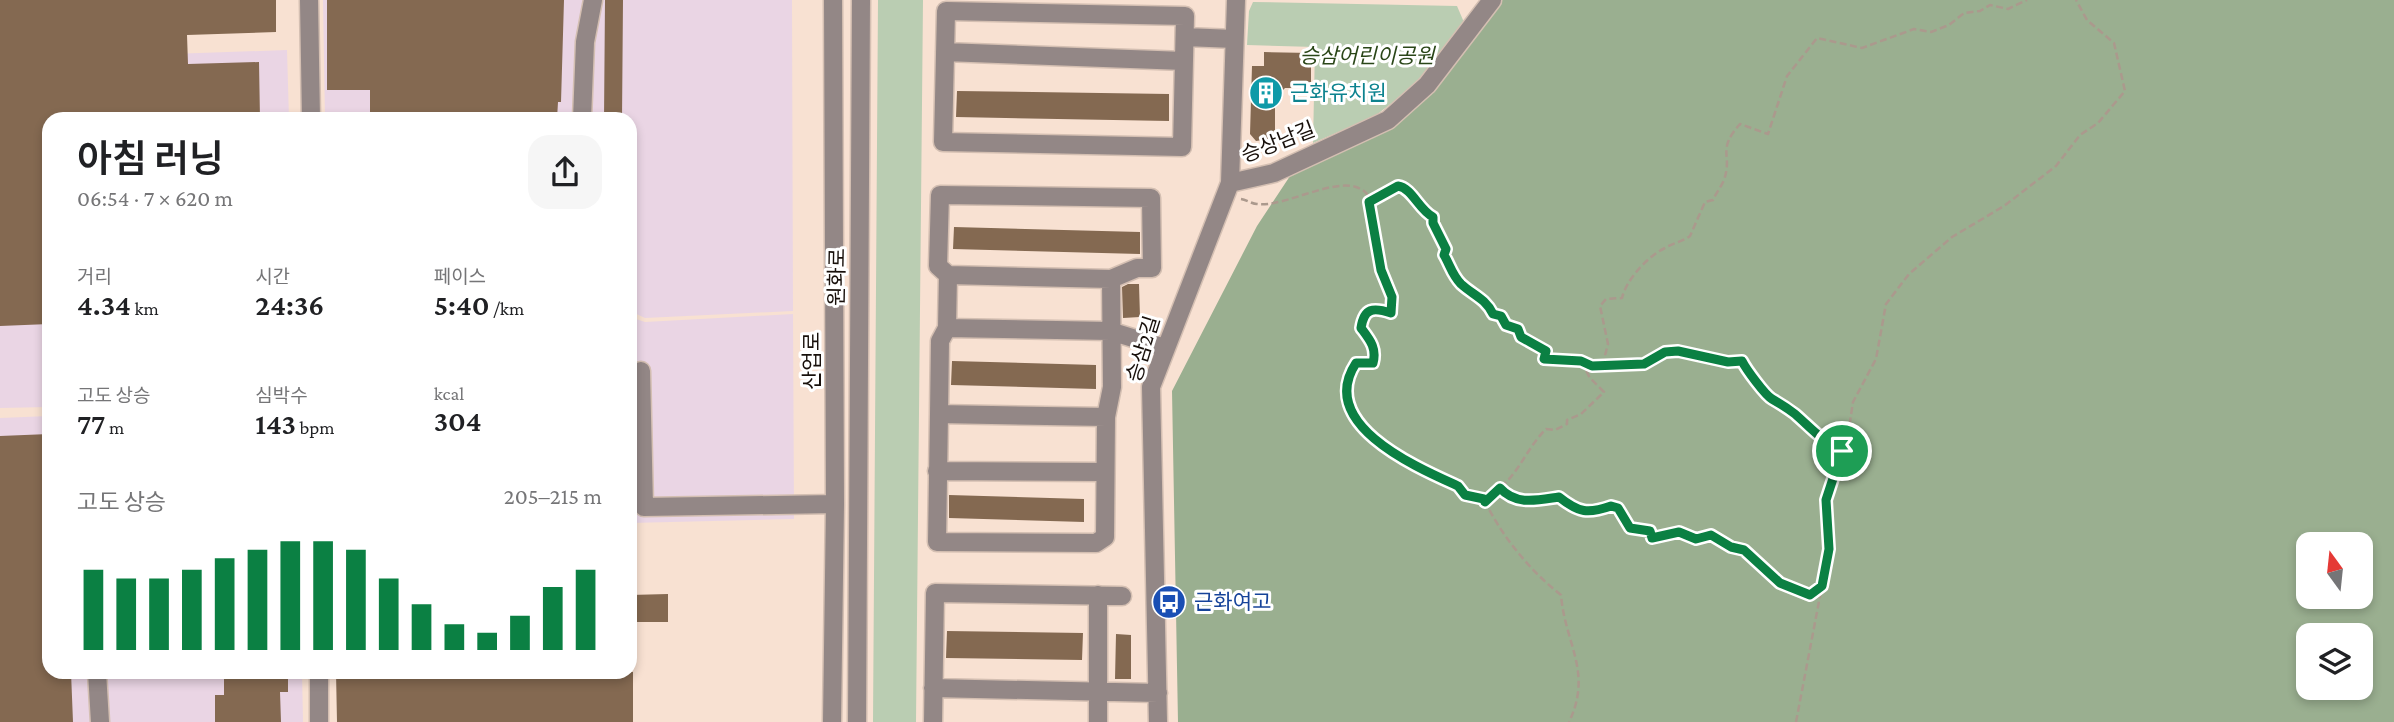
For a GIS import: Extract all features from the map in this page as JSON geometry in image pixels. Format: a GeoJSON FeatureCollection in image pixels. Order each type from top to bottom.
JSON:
{"type":"FeatureCollection","features":[{"type":"Feature","properties":{"kind":"street"},"geometry":{"type":"LineString","coordinates":[[309,0],[311,112]]}},
{"type":"Feature","properties":{"kind":"street"},"geometry":{"type":"LineString","coordinates":[[582,112],[585,42],[593,0]]}},
{"type":"Feature","properties":{"kind":"street","name":"산업로"},"geometry":{"type":"LineString","coordinates":[[832,722],[835,504],[833,0]]}},
{"type":"Feature","properties":{"kind":"street","name":"원화로"},"geometry":{"type":"LineString","coordinates":[[857,722],[861,0]]}},
{"type":"Feature","properties":{"kind":"street","name":"승삼2길"},"geometry":{"type":"LineString","coordinates":[[1158,722],[1151,387],[1227,190],[1236,0]]}},
{"type":"Feature","properties":{"kind":"street"},"geometry":{"type":"LineString","coordinates":[[1475,0],[1491,0]]}},
{"type":"Feature","properties":{"kind":"street","name":"승상남길"},"geometry":{"type":"LineString","coordinates":[[1227,190],[1274,173],[1388,120],[1426,85],[1491,0]]}},
{"type":"Feature","properties":{"kind":"street"},"geometry":{"type":"LineString","coordinates":[[946,5],[1185,8],[1182,147],[943,142],[946,5]]}},
{"type":"Feature","properties":{"kind":"street"},"geometry":{"type":"LineString","coordinates":[[1185,37],[1234,39]]}},
{"type":"Feature","properties":{"kind":"street"},"geometry":{"type":"LineString","coordinates":[[945,52],[1184,61]]}},
{"type":"Feature","properties":{"kind":"street"},"geometry":{"type":"LineString","coordinates":[[940,195],[1151,198],[1152,268],[1137,268],[1111,279],[948,275],[938,265],[940,195]]}},
{"type":"Feature","properties":{"kind":"street"},"geometry":{"type":"LineString","coordinates":[[948,275],[947,328],[940,341],[937,542],[1096,543],[1105,537],[1106,417],[1112,387],[1111,279]]}},
{"type":"Feature","properties":{"kind":"street"},"geometry":{"type":"LineString","coordinates":[[947,328],[1111,331],[1165,348]]}},
{"type":"Feature","properties":{"kind":"street"},"geometry":{"type":"LineString","coordinates":[[641,371],[644,507],[835,504]]}},
{"type":"Feature","properties":{"kind":"street"},"geometry":{"type":"LineString","coordinates":[[939,414],[1106,417]]}},
{"type":"Feature","properties":{"kind":"street"},"geometry":{"type":"LineString","coordinates":[[937,471],[1105,472]]}},
{"type":"Feature","properties":{"kind":"street"},"geometry":{"type":"LineString","coordinates":[[933,722],[935,593],[1122,596]]}},
{"type":"Feature","properties":{"kind":"street"},"geometry":{"type":"LineString","coordinates":[[1098,595],[1098,722]]}},
{"type":"Feature","properties":{"kind":"street"},"geometry":{"type":"LineString","coordinates":[[97,679],[100,722]]}},
{"type":"Feature","properties":{"kind":"street"},"geometry":{"type":"LineString","coordinates":[[319,679],[319,722]]}},
{"type":"Feature","properties":{"kind":"street"},"geometry":{"type":"LineString","coordinates":[[933,688],[1158,693]]}},
{"type":"Feature","properties":{"kind":"path"},"geometry":{"type":"LineString","coordinates":[[1603,363],[1608,344],[1600,306],[1606,299],[1622,298],[1629,281],[1645,263],[1664,248],[1690,236],[1705,202],[1713,200],[1724,179],[1725,144],[1729,136],[1740,124],[1768,134],[1787,76],[1817,38],[1862,48],[1914,29],[1931,32],[1949,25],[1964,13],[1980,11],[1990,5],[2008,9],[2027,0]]}},
{"type":"Feature","properties":{"kind":"path"},"geometry":{"type":"LineString","coordinates":[[1796,722],[1807,661],[1814,639],[1829,549],[1826,500],[1842,451],[1853,402],[1876,359],[1886,304],[1909,274],[1952,237],[2004,206],[2056,166],[2080,135],[2098,123],[2125,91],[2113,43],[2087,20],[2076,0]]}},
{"type":"Feature","properties":{"kind":"path"},"geometry":{"type":"LineString","coordinates":[[1227,190],[1257,204],[1296,198],[1342,184],[1363,189],[1369,202],[1381,270],[1393,304],[1391,313],[1377,308],[1367,310],[1363,316],[1361,328],[1374,346],[1375,357],[1373,363],[1356,363],[1350,372],[1350,406],[1377,444],[1458,486],[1465,495],[1484,499],[1491,517],[1513,545],[1547,584],[1561,595],[1562,609],[1578,657],[1580,683],[1580,695],[1569,722]]}},
{"type":"Feature","properties":{"kind":"path"},"geometry":{"type":"LineString","coordinates":[[1369,202],[1398,186],[1407,189],[1419,208],[1433,217],[1433,223],[1446,249],[1444,255],[1448,266],[1460,283],[1487,302],[1493,314],[1501,316],[1506,325],[1518,329],[1521,337],[1546,351],[1544,359],[1581,361],[1592,366],[1603,363],[1644,364],[1665,352],[1678,351],[1728,362],[1742,361],[1750,376],[1766,389],[1769,399],[1790,410],[1816,437],[1842,451]]}},
{"type":"Feature","properties":{"kind":"path"},"geometry":{"type":"LineString","coordinates":[[1485,502],[1511,481],[1532,442],[1546,429],[1555,430],[1567,424],[1567,420],[1581,414],[1604,392],[1590,378],[1581,361]]}},
{"type":"Feature","properties":{"kind":"path"},"geometry":{"type":"LineString","coordinates":[[1500,488],[1507,496],[1538,502],[1559,497],[1578,510],[1595,512],[1611,506],[1618,508],[1630,528],[1650,531],[1652,538],[1679,532],[1696,539],[1711,535],[1731,547],[1744,550],[1776,580],[1791,589],[1810,595],[1822,586]]}},
{"type":"Feature","properties":{"kind":"shaded area"},"geometry":{"type":"Polygon","coordinates":[[[323,0],[792,0],[793,311],[645,318],[637,314],[637,112],[325,112],[323,0]]]}},
{"type":"Feature","properties":{"kind":"shaded area"},"geometry":{"type":"Polygon","coordinates":[[[287,50],[289,112],[42,112],[42,407],[0,408],[0,60],[287,50]]]}},
{"type":"Feature","properties":{"kind":"shaded area"},"geometry":{"type":"Polygon","coordinates":[[[793,314],[794,519],[637,523],[637,319],[645,322],[793,314]]]}},
{"type":"Feature","properties":{"kind":"shaded area"},"geometry":{"type":"Polygon","coordinates":[[[42,416],[42,679],[302,679],[303,722],[0,722],[0,418],[42,416]]]}},
{"type":"Feature","properties":{"kind":"green space"},"geometry":{"type":"Polygon","coordinates":[[[878,0],[923,0],[916,722],[873,722],[878,0]]]}},
{"type":"Feature","properties":{"kind":"green space"},"geometry":{"type":"Polygon","coordinates":[[[1502,0],[2394,0],[2394,722],[1178,722],[1172,391],[1257,226],[1290,176],[1395,125],[1434,88],[1502,0]]]}},
{"type":"Feature","properties":{"kind":"green space","name":"승삼어린이공원"},"geometry":{"type":"Polygon","coordinates":[[[1253,2],[1457,6],[1466,27],[1420,81],[1375,116],[1313,143],[1315,47],[1247,45],[1249,11],[1253,2]]]}},
{"type":"Feature","properties":{"kind":"building"},"geometry":{"type":"Polygon","coordinates":[[[0,0],[276,0],[276,32],[187,35],[188,64],[259,62],[260,112],[42,112],[42,324],[0,326],[0,0]]]}},
{"type":"Feature","properties":{"kind":"building"},"geometry":{"type":"Polygon","coordinates":[[[327,0],[564,0],[561,102],[558,102],[557,112],[370,112],[370,90],[327,90],[327,0]]]}},
{"type":"Feature","properties":{"kind":"building"},"geometry":{"type":"Polygon","coordinates":[[[605,0],[623,0],[622,112],[604,112],[605,0]]]}},
{"type":"Feature","properties":{"kind":"building","name":"근화유치원"},"geometry":{"type":"Polygon","coordinates":[[[1264,52],[1311,53],[1311,88],[1285,88],[1275,98],[1275,133],[1270,139],[1256,141],[1250,134],[1252,66],[1264,66],[1264,52]]]}},
{"type":"Feature","properties":{"kind":"building"},"geometry":{"type":"Polygon","coordinates":[[[957,91],[1169,94],[1169,121],[956,117],[957,91]]]}},
{"type":"Feature","properties":{"kind":"building"},"geometry":{"type":"Polygon","coordinates":[[[954,227],[1140,232],[1140,254],[953,249],[954,227]]]}},
{"type":"Feature","properties":{"kind":"building"},"geometry":{"type":"Polygon","coordinates":[[[1139,284],[1140,317],[1123,318],[1122,287],[1139,284]]]}},
{"type":"Feature","properties":{"kind":"building"},"geometry":{"type":"Polygon","coordinates":[[[952,361],[1096,365],[1096,389],[951,385],[952,361]]]}},
{"type":"Feature","properties":{"kind":"building"},"geometry":{"type":"Polygon","coordinates":[[[42,434],[42,679],[71,679],[73,722],[0,722],[0,436],[42,434]]]}},
{"type":"Feature","properties":{"kind":"building"},"geometry":{"type":"Polygon","coordinates":[[[949,495],[1084,499],[1084,522],[949,518],[949,495]]]}},
{"type":"Feature","properties":{"kind":"building"},"geometry":{"type":"Polygon","coordinates":[[[668,594],[668,622],[637,622],[637,595],[668,594]]]}},
{"type":"Feature","properties":{"kind":"building"},"geometry":{"type":"Polygon","coordinates":[[[947,631],[1083,633],[1082,660],[946,658],[947,631]]]}},
{"type":"Feature","properties":{"kind":"building"},"geometry":{"type":"Polygon","coordinates":[[[1116,634],[1131,635],[1131,679],[1115,679],[1116,634]]]}},
{"type":"Feature","properties":{"kind":"building"},"geometry":{"type":"Polygon","coordinates":[[[224,679],[288,679],[288,692],[280,692],[281,722],[215,722],[215,695],[224,695],[224,679]]]}},
{"type":"Feature","properties":{"kind":"building"},"geometry":{"type":"Polygon","coordinates":[[[336,679],[633,679],[633,722],[337,722],[336,679]]]}},
{"type":"Feature","properties":{"kind":"place","name":"근화유치원"},"geometry":{"type":"Point","coordinates":[1266,93]}},
{"type":"Feature","properties":{"kind":"place","name":"근화여고"},"geometry":{"type":"Point","coordinates":[1169,602]}},
{"type":"Feature","properties":{"kind":"route"},"geometry":{"type":"LineString","coordinates":[[1398,186],[1407,189],[1419,208],[1433,217],[1433,223],[1446,249],[1444,255],[1451,272],[1460,283],[1487,302],[1493,314],[1501,316],[1506,325],[1518,329],[1521,337],[1546,351],[1544,359],[1581,361],[1592,366],[1627,362],[1644,364],[1657,359],[1665,352],[1678,351],[1728,362],[1742,361],[1750,376],[1766,389],[1769,399],[1774,399],[1790,410],[1816,437],[1842,451],[1826,500],[1829,549],[1822,586],[1810,595],[1780,583],[1744,550],[1731,547],[1711,535],[1696,539],[1687,538],[1679,532],[1652,538],[1650,531],[1630,528],[1618,508],[1611,506],[1595,512],[1578,510],[1559,497],[1538,502],[1507,496],[1500,488],[1485,502],[1484,499],[1465,495],[1458,486],[1377,444],[1359,423],[1350,406],[1350,372],[1356,363],[1373,363],[1375,357],[1374,346],[1361,328],[1363,316],[1367,310],[1377,308],[1391,313],[1393,304],[1381,270],[1369,202],[1398,186]]}}]}
